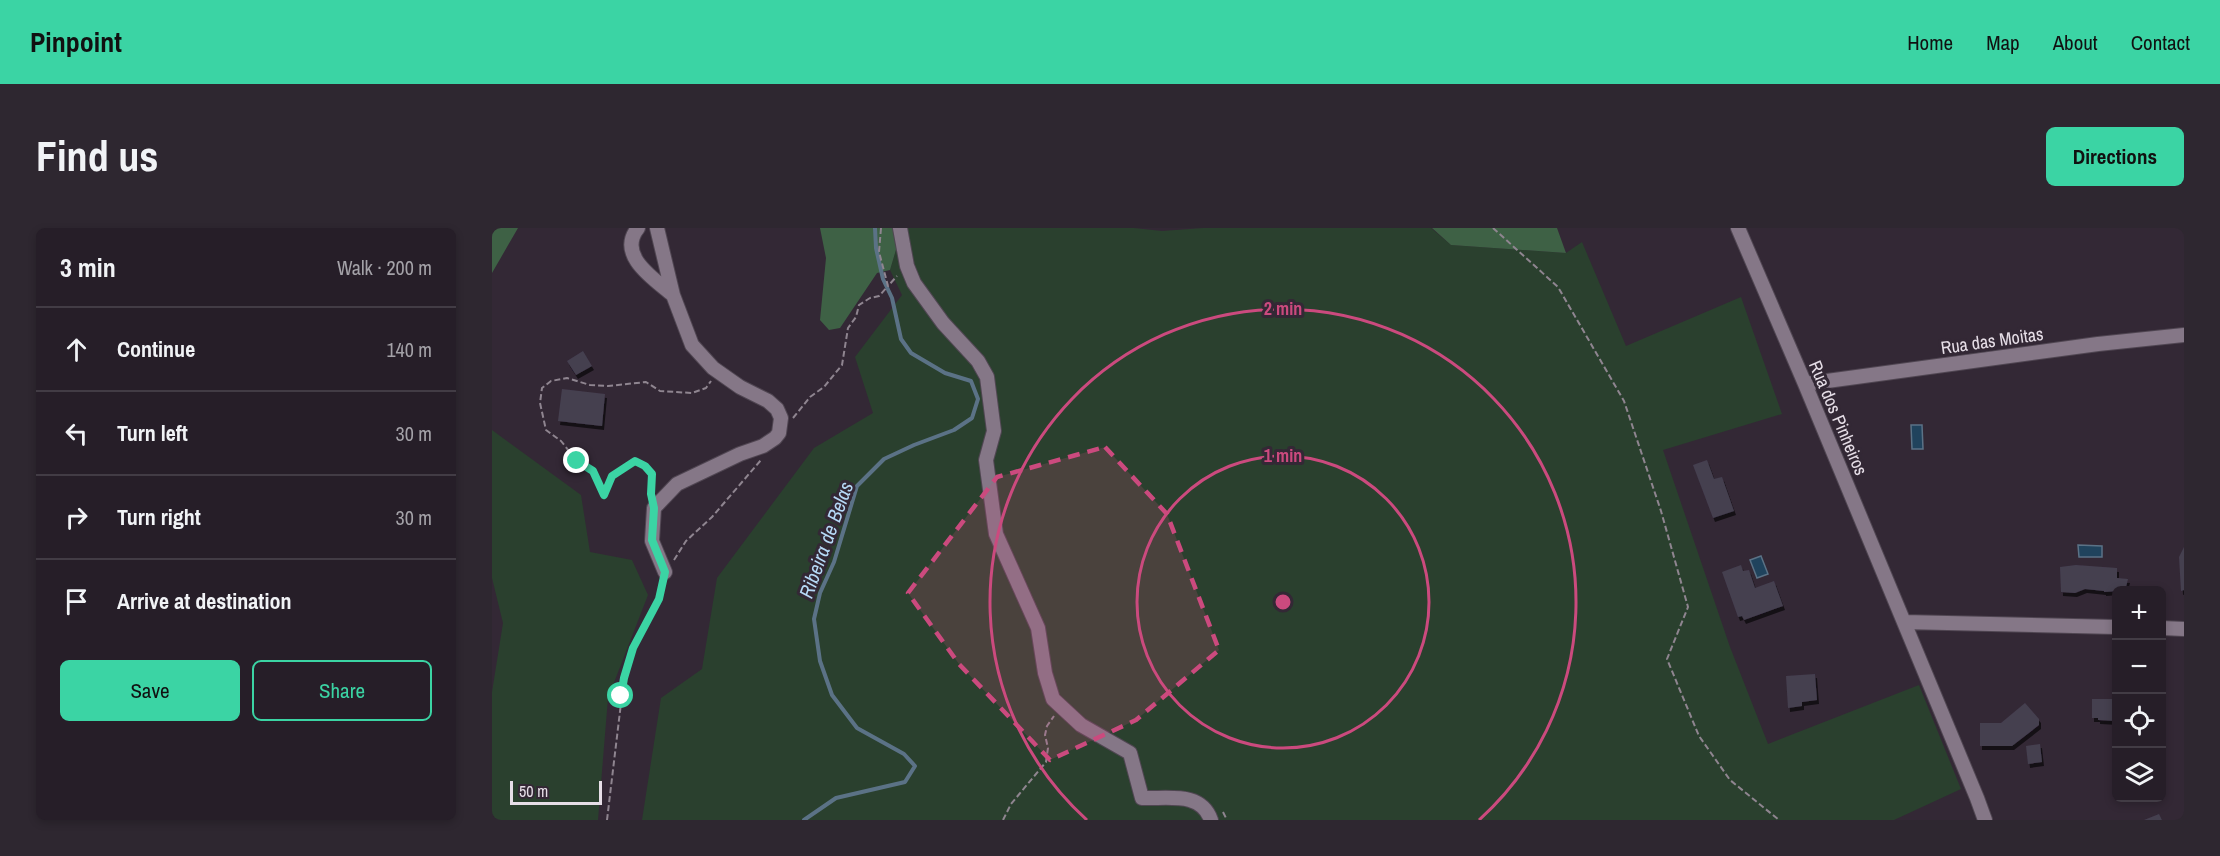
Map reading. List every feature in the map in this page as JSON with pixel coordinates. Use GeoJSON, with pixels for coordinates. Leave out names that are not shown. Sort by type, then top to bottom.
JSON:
{"type":"FeatureCollection","features":[{"type":"Feature","properties":{"kind":"street"},"geometry":{"type":"LineString","coordinates":[[638,228],[634,234],[631,249],[634,259],[673,296]]}},
{"type":"Feature","properties":{"kind":"street"},"geometry":{"type":"LineString","coordinates":[[657,228],[673,296],[692,345],[701,357],[717,371],[768,401],[777,409],[781,418],[779,433],[763,446],[740,454],[677,484],[654,508],[652,540],[665,572]]}},
{"type":"Feature","properties":{"kind":"street"},"geometry":{"type":"LineString","coordinates":[[900,228],[907,266],[914,284],[978,361],[987,377],[994,431],[986,460],[996,534],[1038,628],[1053,699],[1081,724],[1130,753],[1142,798],[1195,800],[1207,810],[1211,820]]}},
{"type":"Feature","properties":{"kind":"street","name":"Rua dos Pinheiros"},"geometry":{"type":"LineString","coordinates":[[1738,228],[1904,622],[1984,820]]}},
{"type":"Feature","properties":{"kind":"street","name":"Rua das Moitas"},"geometry":{"type":"LineString","coordinates":[[1805,384],[2184,335]]}},
{"type":"Feature","properties":{"kind":"street"},"geometry":{"type":"LineString","coordinates":[[1904,622],[2112,627]]}},
{"type":"Feature","properties":{"kind":"street"},"geometry":{"type":"LineString","coordinates":[[2166,628],[2184,629]]}},
{"type":"Feature","properties":{"kind":"path"},"geometry":{"type":"LineString","coordinates":[[881,228],[879,252],[888,286]]}},
{"type":"Feature","properties":{"kind":"path"},"geometry":{"type":"LineString","coordinates":[[1493,228],[1558,287],[1624,401],[1661,511],[1688,607],[1667,659],[1699,736],[1730,780],[1779,820]]}},
{"type":"Feature","properties":{"kind":"path"},"geometry":{"type":"LineString","coordinates":[[848,328],[856,317],[860,305],[870,298],[879,296],[907,266]]}},
{"type":"Feature","properties":{"kind":"path"},"geometry":{"type":"LineString","coordinates":[[654,508],[651,494],[652,474],[645,466],[635,461],[612,476],[604,495],[593,471],[577,461],[561,441],[546,430],[540,403],[542,388],[551,381],[567,378],[590,385],[608,386],[646,382],[660,391],[692,393],[706,388],[717,371]]}},
{"type":"Feature","properties":{"kind":"path"},"geometry":{"type":"LineString","coordinates":[[607,820],[624,678],[636,641],[659,599],[665,572]]}},
{"type":"Feature","properties":{"kind":"path"},"geometry":{"type":"LineString","coordinates":[[1003,820],[1011,804],[1046,762],[1047,726],[1060,706]]}},
{"type":"Feature","properties":{"kind":"highlighted area"},"geometry":{"type":"Polygon","coordinates":[[[1105,447],[1167,514],[1219,650],[1136,720],[1050,760],[959,664],[908,593],[997,477],[1105,447]]]}},
{"type":"Feature","properties":{"kind":"green space"},"geometry":{"type":"Polygon","coordinates":[[[492,228],[518,228],[492,273],[492,228]]]}},
{"type":"Feature","properties":{"kind":"green space"},"geometry":{"type":"Polygon","coordinates":[[[820,228],[905,228],[890,270],[877,273],[840,328],[829,330],[820,320],[826,258],[820,228]]]}},
{"type":"Feature","properties":{"kind":"green space"},"geometry":{"type":"Polygon","coordinates":[[[905,228],[1134,228],[1162,231],[1203,228],[1431,228],[1451,245],[1566,253],[1582,242],[1626,346],[1741,297],[1782,414],[1663,450],[1730,647],[1768,744],[1919,685],[1961,789],[1894,820],[642,820],[661,698],[702,669],[717,578],[814,448],[873,413],[855,357],[902,295],[890,270],[905,228]]]}},
{"type":"Feature","properties":{"kind":"green space"},"geometry":{"type":"Polygon","coordinates":[[[1432,228],[1557,228],[1566,253],[1451,245],[1432,228]]]}},
{"type":"Feature","properties":{"kind":"green space"},"geometry":{"type":"Polygon","coordinates":[[[492,430],[581,495],[590,552],[632,560],[648,595],[608,698],[598,820],[492,820],[492,692],[503,623],[492,578],[492,430]]]}},
{"type":"Feature","properties":{"kind":"water"},"geometry":{"type":"Polygon","coordinates":[[[1911,425],[1922,425],[1923,449],[1912,449],[1911,425]]]}},
{"type":"Feature","properties":{"kind":"water"},"geometry":{"type":"Polygon","coordinates":[[[2078,545],[2102,546],[2102,557],[2079,557],[2078,545]]]}},
{"type":"Feature","properties":{"kind":"water"},"geometry":{"type":"Polygon","coordinates":[[[1761,556],[1768,574],[1757,578],[1750,560],[1761,556]]]}},
{"type":"Feature","properties":{"kind":"building"},"geometry":{"type":"Polygon","coordinates":[[[583,351],[592,366],[576,375],[567,361],[583,351]]]}},
{"type":"Feature","properties":{"kind":"building"},"geometry":{"type":"Polygon","coordinates":[[[562,389],[605,394],[602,426],[558,421],[562,389]]]}},
{"type":"Feature","properties":{"kind":"building"},"geometry":{"type":"Polygon","coordinates":[[[1707,460],[1714,479],[1722,477],[1734,511],[1713,518],[1693,465],[1707,460]]]}},
{"type":"Feature","properties":{"kind":"building"},"geometry":{"type":"Polygon","coordinates":[[[2184,547],[2184,590],[2181,591],[2179,557],[2184,547]]]}},
{"type":"Feature","properties":{"kind":"building"},"geometry":{"type":"Polygon","coordinates":[[[1741,565],[1743,571],[1749,570],[1755,588],[1774,581],[1783,606],[1744,620],[1742,616],[1738,617],[1722,572],[1741,565]]]}},
{"type":"Feature","properties":{"kind":"building"},"geometry":{"type":"Polygon","coordinates":[[[2076,565],[2117,568],[2117,578],[2128,579],[2126,586],[2112,586],[2112,591],[2085,589],[2075,593],[2061,592],[2060,567],[2076,565]]]}},
{"type":"Feature","properties":{"kind":"building"},"geometry":{"type":"Polygon","coordinates":[[[1815,674],[1817,700],[1802,702],[1802,706],[1788,708],[1786,676],[1815,674]]]}},
{"type":"Feature","properties":{"kind":"building"},"geometry":{"type":"Polygon","coordinates":[[[2092,699],[2112,699],[2112,721],[2092,718],[2092,699]]]}},
{"type":"Feature","properties":{"kind":"building"},"geometry":{"type":"Polygon","coordinates":[[[2025,703],[2039,719],[2039,725],[2012,746],[1980,746],[1980,723],[2001,723],[2025,703]]]}},
{"type":"Feature","properties":{"kind":"building"},"geometry":{"type":"Polygon","coordinates":[[[2040,744],[2042,762],[2028,764],[2026,746],[2040,744]]]}},
{"type":"Feature","properties":{"kind":"building"},"geometry":{"type":"Polygon","coordinates":[[[2159,814],[2162,820],[2144,820],[2159,814]]]}},
{"type":"Feature","properties":{"kind":"waterway","name":"Ribeira de Belas"},"geometry":{"type":"LineString","coordinates":[[804,820],[836,798],[905,782],[915,766],[904,754],[857,728],[832,695],[820,661],[814,619],[820,593],[834,562],[857,486],[884,459],[954,430],[972,418],[978,399],[971,381],[945,373],[911,353],[901,339],[892,298],[883,279],[876,248],[875,228]]}},
{"type":"Feature","properties":{"kind":"route"},"geometry":{"type":"LineString","coordinates":[[577,461],[593,471],[604,495],[612,476],[635,461],[645,466],[652,474],[651,494],[654,508],[652,540],[665,572],[659,599],[633,648],[621,696]]}}]}
